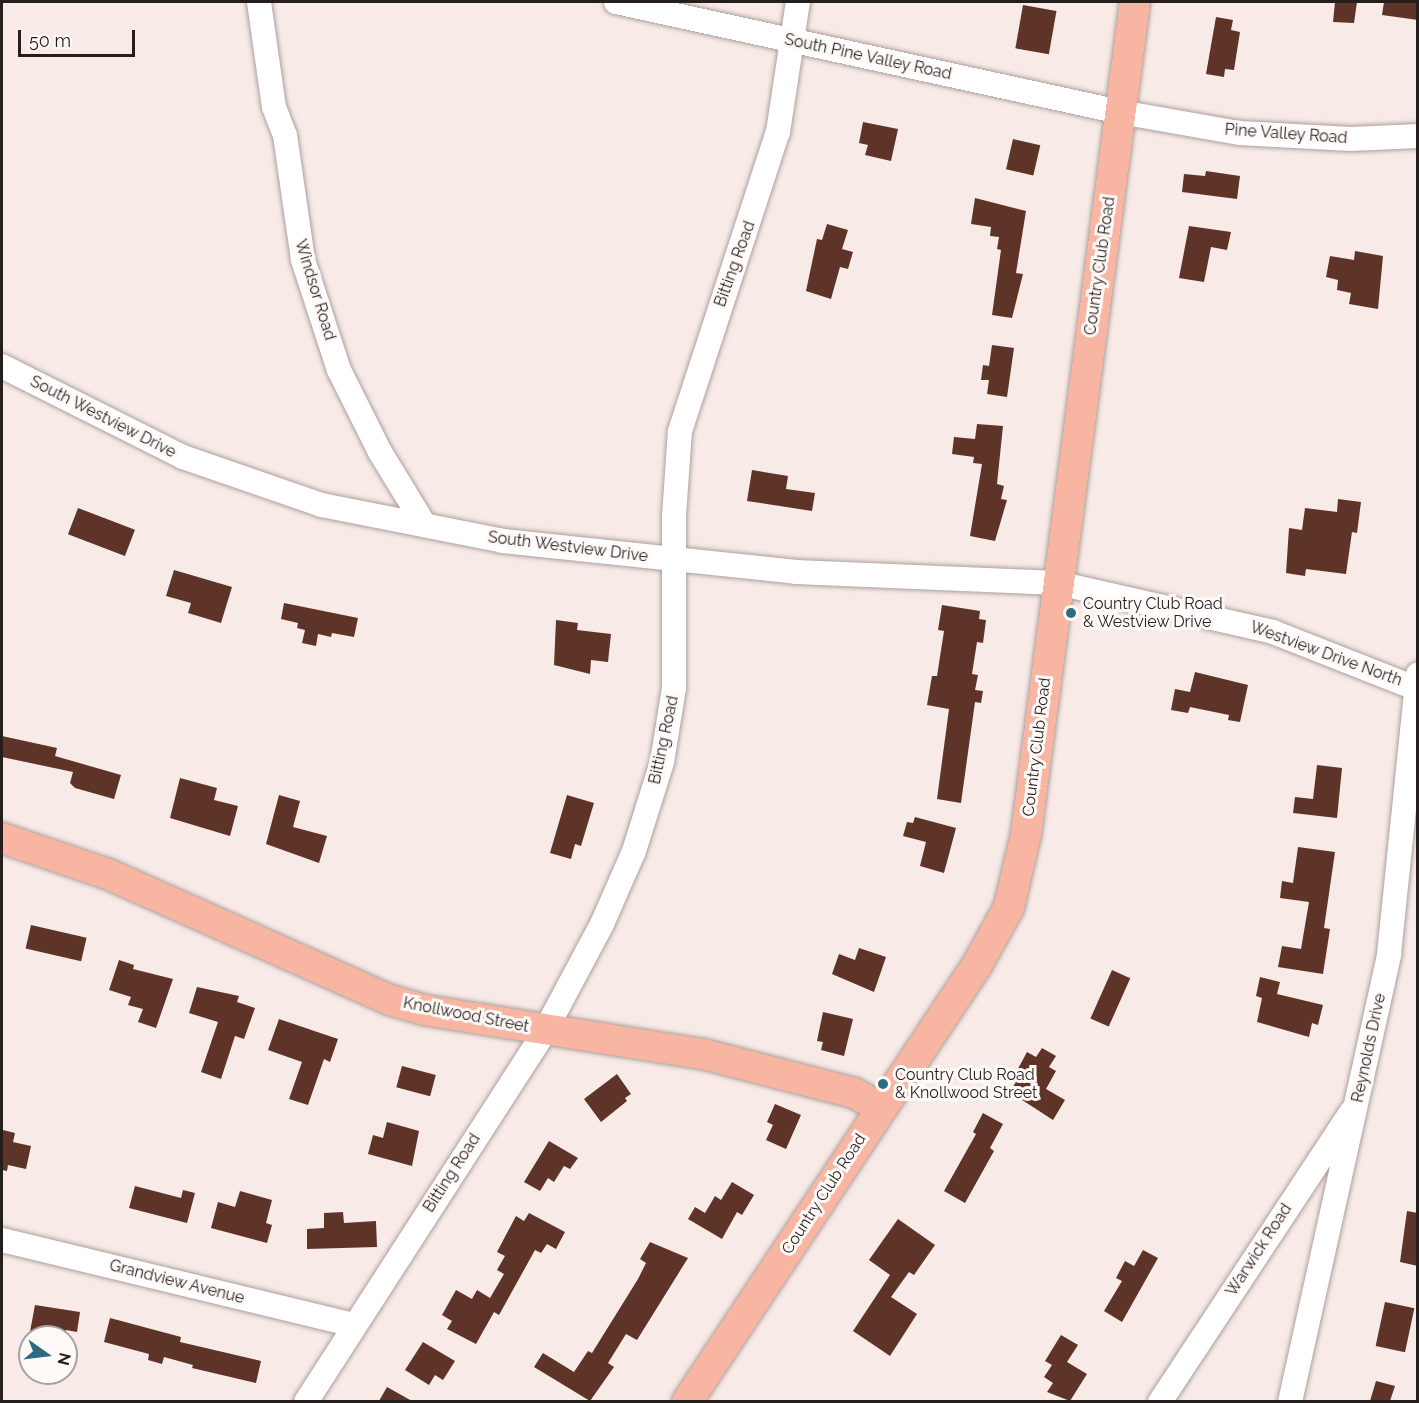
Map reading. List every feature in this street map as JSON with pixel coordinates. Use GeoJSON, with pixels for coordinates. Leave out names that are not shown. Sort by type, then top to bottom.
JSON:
{"type":"FeatureCollection","features":[{"type":"Feature","properties":{"kind":"main road","name":"Country Club Road"},"geometry":{"type":"LineString","coordinates":[[687,1401],[977,965],[1009,907],[1026,834],[1136,2]]}},
{"type":"Feature","properties":{"kind":"main road","name":"Knollwood Street"},"geometry":{"type":"LineString","coordinates":[[2,838],[108,874],[390,1000],[424,1010],[703,1054],[854,1093],[881,1108]]}},
{"type":"Feature","properties":{"kind":"street","name":"Windsor Road"},"geometry":{"type":"LineString","coordinates":[[259,2],[274,107],[285,135],[303,260],[339,370],[380,452],[424,524]]}},
{"type":"Feature","properties":{"kind":"street","name":"South Pine Valley Road"},"geometry":{"type":"LineString","coordinates":[[616,2],[1120,112]]}},
{"type":"Feature","properties":{"kind":"street","name":"Bitting Road"},"geometry":{"type":"LineString","coordinates":[[306,1401],[546,1029],[614,898],[634,852],[662,762],[674,688],[677,559],[674,516],[680,431],[778,132],[798,2]]}},
{"type":"Feature","properties":{"kind":"street","name":"Pine Valley Road"},"geometry":{"type":"LineString","coordinates":[[1120,112],[1239,133],[1293,138],[1418,136]]}},
{"type":"Feature","properties":{"kind":"street","name":"South Westview Drive"},"geometry":{"type":"LineString","coordinates":[[2,366],[183,457],[322,505],[424,524],[503,542],[796,572],[1058,583]]}},
{"type":"Feature","properties":{"kind":"street","name":"Westview Drive North"},"geometry":{"type":"LineString","coordinates":[[1058,583],[1273,632],[1417,684]]}},
{"type":"Feature","properties":{"kind":"street","name":"Reynolds Drive"},"geometry":{"type":"LineString","coordinates":[[1290,1401],[1389,954],[1417,684]]}},
{"type":"Feature","properties":{"kind":"street","name":"Warwick Road"},"geometry":{"type":"LineString","coordinates":[[1160,1401],[1358,1100]]}},
{"type":"Feature","properties":{"kind":"street","name":"Grandview Avenue"},"geometry":{"type":"LineString","coordinates":[[2,1240],[353,1325]]}},
{"type":"Feature","properties":{"kind":"building"},"geometry":{"type":"Polygon","coordinates":[[[1335,2],[1357,2],[1354,23],[1333,22],[1335,2]]]}},
{"type":"Feature","properties":{"kind":"building"},"geometry":{"type":"Polygon","coordinates":[[[1384,2],[1418,2],[1418,20],[1382,15],[1384,2]]]}},
{"type":"Feature","properties":{"kind":"building"},"geometry":{"type":"Polygon","coordinates":[[[1023,5],[1056,11],[1049,54],[1015,48],[1023,5]]]}},
{"type":"Feature","properties":{"kind":"building"},"geometry":{"type":"Polygon","coordinates":[[[1216,17],[1233,20],[1231,30],[1240,32],[1234,70],[1225,69],[1224,77],[1206,74],[1216,17]]]}},
{"type":"Feature","properties":{"kind":"building"},"geometry":{"type":"Polygon","coordinates":[[[863,122],[898,129],[891,161],[865,155],[868,145],[859,143],[863,122]]]}},
{"type":"Feature","properties":{"kind":"building"},"geometry":{"type":"Polygon","coordinates":[[[1013,139],[1040,145],[1033,176],[1006,169],[1013,139]]]}},
{"type":"Feature","properties":{"kind":"building"},"geometry":{"type":"Polygon","coordinates":[[[1206,171],[1240,176],[1237,199],[1182,192],[1184,174],[1205,176],[1206,171]]]}},
{"type":"Feature","properties":{"kind":"building"},"geometry":{"type":"Polygon","coordinates":[[[975,198],[1026,211],[1016,273],[1023,274],[1012,318],[992,315],[1001,250],[997,249],[999,237],[990,236],[991,227],[971,224],[975,198]]]}},
{"type":"Feature","properties":{"kind":"building"},"geometry":{"type":"Polygon","coordinates":[[[827,224],[848,230],[842,249],[853,252],[848,269],[840,267],[831,299],[806,291],[817,239],[822,240],[827,224]]]}},
{"type":"Feature","properties":{"kind":"building"},"geometry":{"type":"Polygon","coordinates":[[[1189,226],[1231,232],[1227,250],[1211,247],[1204,282],[1179,278],[1189,226]]]}},
{"type":"Feature","properties":{"kind":"building"},"geometry":{"type":"Polygon","coordinates":[[[1355,251],[1383,256],[1378,309],[1349,304],[1351,293],[1337,290],[1338,280],[1326,277],[1330,256],[1354,260],[1355,251]]]}},
{"type":"Feature","properties":{"kind":"building"},"geometry":{"type":"Polygon","coordinates":[[[992,345],[1014,348],[1007,397],[987,394],[989,380],[981,380],[983,365],[989,366],[992,345]]]}},
{"type":"Feature","properties":{"kind":"building"},"geometry":{"type":"Polygon","coordinates":[[[977,424],[1003,426],[997,484],[1004,486],[1001,499],[1007,500],[995,541],[970,536],[982,464],[973,463],[974,457],[952,454],[954,437],[975,439],[977,424]]]}},
{"type":"Feature","properties":{"kind":"building"},"geometry":{"type":"Polygon","coordinates":[[[752,470],[788,476],[786,489],[815,493],[812,511],[747,501],[752,470]]]}},
{"type":"Feature","properties":{"kind":"building"},"geometry":{"type":"Polygon","coordinates":[[[1338,499],[1361,502],[1357,533],[1352,532],[1346,574],[1306,569],[1305,576],[1286,573],[1289,528],[1302,530],[1305,508],[1337,512],[1338,499]]]}},
{"type":"Feature","properties":{"kind":"building"},"geometry":{"type":"Polygon","coordinates":[[[78,508],[135,530],[125,556],[68,534],[78,508]]]}},
{"type":"Feature","properties":{"kind":"building"},"geometry":{"type":"Polygon","coordinates":[[[174,570],[232,587],[221,623],[188,613],[191,603],[166,596],[174,570]]]}},
{"type":"Feature","properties":{"kind":"building"},"geometry":{"type":"Polygon","coordinates":[[[284,603],[358,618],[354,637],[332,633],[331,637],[318,634],[316,646],[302,643],[305,630],[297,628],[298,623],[281,619],[284,603]]]}},
{"type":"Feature","properties":{"kind":"building"},"geometry":{"type":"Polygon","coordinates":[[[942,605],[980,611],[979,619],[986,620],[983,643],[977,642],[972,674],[978,675],[975,690],[983,691],[981,703],[975,702],[961,803],[937,799],[949,709],[927,705],[932,676],[937,676],[944,631],[938,630],[942,605]]]}},
{"type":"Feature","properties":{"kind":"building"},"geometry":{"type":"Polygon","coordinates":[[[556,620],[578,623],[577,630],[611,634],[608,662],[591,660],[590,674],[554,665],[556,620]]]}},
{"type":"Feature","properties":{"kind":"building"},"geometry":{"type":"Polygon","coordinates":[[[1195,672],[1248,685],[1240,722],[1228,720],[1229,715],[1190,707],[1188,713],[1171,710],[1175,689],[1190,692],[1195,672]]]}},
{"type":"Feature","properties":{"kind":"building"},"geometry":{"type":"Polygon","coordinates":[[[2,736],[57,748],[55,756],[121,775],[114,799],[75,788],[70,783],[73,772],[2,757],[2,736]]]}},
{"type":"Feature","properties":{"kind":"building"},"geometry":{"type":"Polygon","coordinates":[[[1317,765],[1342,768],[1337,818],[1293,813],[1295,797],[1313,799],[1317,765]]]}},
{"type":"Feature","properties":{"kind":"building"},"geometry":{"type":"Polygon","coordinates":[[[180,778],[217,788],[214,800],[238,806],[230,836],[170,818],[180,778]]]}},
{"type":"Feature","properties":{"kind":"building"},"geometry":{"type":"Polygon","coordinates":[[[279,795],[300,801],[293,827],[327,836],[319,863],[266,844],[279,795]]]}},
{"type":"Feature","properties":{"kind":"building"},"geometry":{"type":"Polygon","coordinates":[[[567,795],[594,803],[581,846],[575,844],[571,859],[550,853],[567,795]]]}},
{"type":"Feature","properties":{"kind":"building"},"geometry":{"type":"Polygon","coordinates":[[[915,817],[956,828],[944,873],[920,866],[926,842],[903,836],[907,822],[913,823],[915,817]]]}},
{"type":"Feature","properties":{"kind":"building"},"geometry":{"type":"Polygon","coordinates":[[[1298,847],[1335,852],[1324,928],[1330,929],[1323,974],[1278,967],[1282,946],[1301,949],[1309,902],[1280,898],[1282,881],[1293,883],[1298,847]]]}},
{"type":"Feature","properties":{"kind":"building"},"geometry":{"type":"Polygon","coordinates":[[[31,925],[87,938],[81,961],[26,948],[31,925]]]}},
{"type":"Feature","properties":{"kind":"building"},"geometry":{"type":"Polygon","coordinates":[[[859,948],[886,957],[874,992],[832,974],[839,954],[855,960],[859,948]]]}},
{"type":"Feature","properties":{"kind":"building"},"geometry":{"type":"Polygon","coordinates":[[[119,960],[134,965],[133,969],[173,979],[156,1028],[138,1022],[143,1009],[128,1005],[131,997],[109,990],[119,960]]]}},
{"type":"Feature","properties":{"kind":"building"},"geometry":{"type":"Polygon","coordinates":[[[1112,970],[1130,978],[1109,1027],[1090,1018],[1112,970]]]}},
{"type":"Feature","properties":{"kind":"building"},"geometry":{"type":"Polygon","coordinates":[[[1260,977],[1280,982],[1277,994],[1323,1005],[1318,1025],[1312,1023],[1309,1037],[1257,1022],[1262,998],[1256,996],[1260,977]]]}},
{"type":"Feature","properties":{"kind":"building"},"geometry":{"type":"Polygon","coordinates":[[[197,987],[239,996],[237,1002],[255,1008],[244,1039],[235,1036],[221,1079],[201,1072],[218,1022],[189,1013],[197,987]]]}},
{"type":"Feature","properties":{"kind":"building"},"geometry":{"type":"Polygon","coordinates":[[[823,1012],[853,1019],[844,1056],[821,1050],[823,1042],[817,1041],[823,1012]]]}},
{"type":"Feature","properties":{"kind":"building"},"geometry":{"type":"Polygon","coordinates":[[[279,1019],[338,1039],[330,1062],[324,1059],[308,1105],[289,1099],[302,1062],[268,1050],[279,1019]]]}},
{"type":"Feature","properties":{"kind":"building"},"geometry":{"type":"Polygon","coordinates":[[[1042,1048],[1056,1056],[1049,1067],[1056,1071],[1046,1089],[1065,1100],[1053,1120],[1010,1092],[1017,1080],[1013,1078],[1027,1052],[1036,1057],[1042,1048]]]}},
{"type":"Feature","properties":{"kind":"building"},"geometry":{"type":"Polygon","coordinates":[[[402,1066],[436,1075],[430,1096],[396,1087],[402,1066]]]}},
{"type":"Feature","properties":{"kind":"building"},"geometry":{"type":"Polygon","coordinates":[[[617,1074],[631,1094],[625,1098],[627,1101],[601,1122],[584,1099],[617,1074]]]}},
{"type":"Feature","properties":{"kind":"building"},"geometry":{"type":"Polygon","coordinates":[[[775,1104],[801,1115],[786,1149],[766,1140],[773,1125],[767,1122],[775,1104]]]}},
{"type":"Feature","properties":{"kind":"building"},"geometry":{"type":"Polygon","coordinates":[[[983,1113],[1003,1124],[990,1148],[994,1151],[965,1203],[944,1191],[976,1134],[973,1132],[983,1113]]]}},
{"type":"Feature","properties":{"kind":"building"},"geometry":{"type":"Polygon","coordinates":[[[387,1122],[419,1131],[412,1166],[368,1154],[373,1135],[383,1138],[387,1122]]]}},
{"type":"Feature","properties":{"kind":"building"},"geometry":{"type":"Polygon","coordinates":[[[3,1130],[15,1133],[13,1142],[31,1146],[26,1169],[8,1165],[7,1171],[2,1170],[3,1130]]]}},
{"type":"Feature","properties":{"kind":"building"},"geometry":{"type":"Polygon","coordinates":[[[549,1141],[578,1158],[570,1169],[564,1166],[554,1182],[548,1178],[540,1191],[524,1182],[549,1141]]]}},
{"type":"Feature","properties":{"kind":"building"},"geometry":{"type":"Polygon","coordinates":[[[732,1182],[754,1195],[742,1215],[737,1212],[722,1239],[688,1219],[695,1207],[705,1213],[715,1196],[721,1200],[732,1182]]]}},
{"type":"Feature","properties":{"kind":"building"},"geometry":{"type":"Polygon","coordinates":[[[135,1186],[181,1198],[183,1190],[195,1193],[187,1223],[129,1208],[135,1186]]]}},
{"type":"Feature","properties":{"kind":"building"},"geometry":{"type":"Polygon","coordinates":[[[240,1191],[272,1200],[266,1223],[272,1225],[267,1243],[211,1228],[218,1202],[235,1207],[240,1191]]]}},
{"type":"Feature","properties":{"kind":"building"},"geometry":{"type":"Polygon","coordinates":[[[1407,1211],[1418,1213],[1418,1266],[1400,1262],[1407,1211]]]}},
{"type":"Feature","properties":{"kind":"building"},"geometry":{"type":"Polygon","coordinates":[[[343,1212],[344,1223],[376,1221],[377,1247],[307,1249],[307,1229],[324,1228],[324,1213],[343,1212]]]}},
{"type":"Feature","properties":{"kind":"building"},"geometry":{"type":"Polygon","coordinates":[[[529,1213],[565,1232],[556,1249],[547,1244],[541,1253],[535,1250],[499,1315],[494,1312],[476,1344],[447,1329],[452,1321],[442,1315],[456,1290],[472,1299],[477,1290],[490,1298],[504,1274],[497,1270],[505,1256],[497,1252],[516,1216],[524,1221],[529,1213]]]}},
{"type":"Feature","properties":{"kind":"building"},"geometry":{"type":"Polygon","coordinates":[[[898,1219],[935,1245],[914,1275],[909,1272],[891,1297],[917,1314],[890,1356],[853,1331],[890,1275],[869,1260],[898,1219]]]}},
{"type":"Feature","properties":{"kind":"building"},"geometry":{"type":"Polygon","coordinates":[[[650,1242],[688,1258],[637,1340],[626,1334],[608,1363],[614,1367],[590,1401],[534,1367],[543,1353],[574,1372],[588,1351],[592,1353],[638,1279],[646,1263],[640,1259],[650,1242]]]}},
{"type":"Feature","properties":{"kind":"building"},"geometry":{"type":"Polygon","coordinates":[[[1143,1250],[1158,1258],[1122,1322],[1104,1311],[1122,1281],[1116,1278],[1125,1261],[1134,1266],[1143,1250]]]}},
{"type":"Feature","properties":{"kind":"building"},"geometry":{"type":"Polygon","coordinates":[[[1385,1302],[1414,1308],[1405,1352],[1376,1346],[1385,1302]]]}},
{"type":"Feature","properties":{"kind":"building"},"geometry":{"type":"Polygon","coordinates":[[[35,1305],[80,1312],[78,1325],[31,1325],[35,1305]]]}},
{"type":"Feature","properties":{"kind":"building"},"geometry":{"type":"Polygon","coordinates":[[[110,1318],[181,1337],[180,1342],[261,1361],[256,1383],[192,1368],[193,1365],[164,1357],[162,1364],[148,1360],[149,1354],[104,1342],[110,1318]]]}},
{"type":"Feature","properties":{"kind":"building"},"geometry":{"type":"Polygon","coordinates":[[[1061,1335],[1078,1345],[1067,1362],[1087,1374],[1070,1401],[1047,1392],[1053,1383],[1044,1377],[1052,1365],[1045,1361],[1061,1335]]]}},
{"type":"Feature","properties":{"kind":"building"},"geometry":{"type":"Polygon","coordinates":[[[423,1342],[455,1361],[443,1380],[435,1375],[429,1385],[405,1370],[423,1342]]]}},
{"type":"Feature","properties":{"kind":"building"},"geometry":{"type":"Polygon","coordinates":[[[1376,1381],[1395,1386],[1390,1401],[1370,1401],[1376,1381]]]}},
{"type":"Feature","properties":{"kind":"building"},"geometry":{"type":"Polygon","coordinates":[[[387,1387],[412,1401],[379,1401],[387,1387]]]}},
{"type":"Feature","properties":{"kind":"place","name":"Country Club Road & Westview Drive"},"geometry":{"type":"Point","coordinates":[1071,613]}},
{"type":"Feature","properties":{"kind":"place","name":"Country Club Road & Knollwood Street"},"geometry":{"type":"Point","coordinates":[883,1084]}}]}
